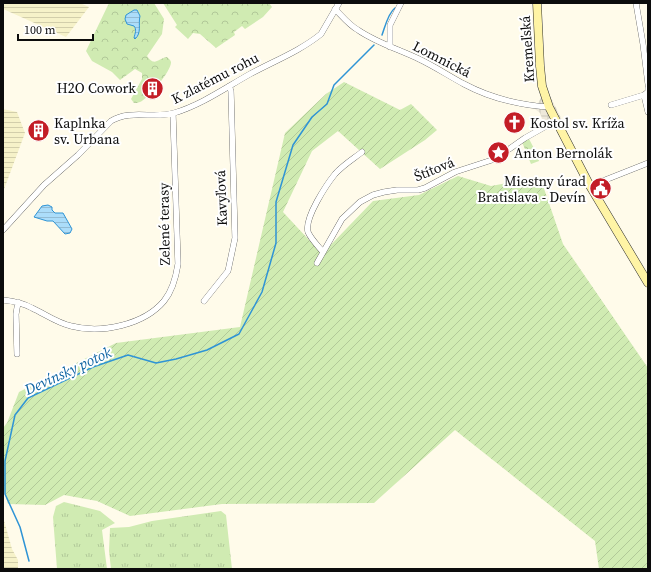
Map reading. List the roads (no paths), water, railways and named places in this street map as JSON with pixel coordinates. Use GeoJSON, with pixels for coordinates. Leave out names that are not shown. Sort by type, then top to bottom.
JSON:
{"type":"FeatureCollection","features":[{"type":"Feature","properties":{"kind":"street","name":"K zlatému rohu"},"geometry":{"type":"LineString","coordinates":[[3,230],[44,185],[78,155],[111,121],[130,115],[173,114],[187,109],[301,48],[317,37],[321,34],[339,3]]}},
{"type":"Feature","properties":{"kind":"street"},"geometry":{"type":"LineString","coordinates":[[390,48],[390,25],[401,3]]}},
{"type":"Feature","properties":{"kind":"street","name":"Kremeľská"},"geometry":{"type":"LineString","coordinates":[[537,3],[542,86],[549,107],[590,186],[648,283]]}},
{"type":"Feature","properties":{"kind":"street"},"geometry":{"type":"LineString","coordinates":[[636,3],[644,44],[648,84]]}},
{"type":"Feature","properties":{"kind":"street","name":"Lomnická"},"geometry":{"type":"LineString","coordinates":[[335,9],[356,30],[390,48],[418,58],[465,85],[504,100],[549,107]]}},
{"type":"Feature","properties":{"kind":"street","name":"Kavyľová"},"geometry":{"type":"LineString","coordinates":[[204,301],[228,271],[235,238],[231,96],[229,86]]}},
{"type":"Feature","properties":{"kind":"street"},"geometry":{"type":"LineString","coordinates":[[611,105],[644,95],[648,92],[648,88]]}},
{"type":"Feature","properties":{"kind":"street"},"geometry":{"type":"LineString","coordinates":[[644,95],[648,112]]}},
{"type":"Feature","properties":{"kind":"street","name":"Zelené terasy"},"geometry":{"type":"LineString","coordinates":[[3,300],[18,302],[56,321],[70,326],[84,329],[101,329],[120,326],[145,316],[165,300],[172,289],[178,264],[173,114]]}},
{"type":"Feature","properties":{"kind":"street","name":"Štítová"},"geometry":{"type":"LineString","coordinates":[[317,263],[342,219],[360,202],[373,195],[384,192],[397,190],[418,190],[425,188],[455,172],[495,159],[525,138],[557,120]]}},
{"type":"Feature","properties":{"kind":"street"},"geometry":{"type":"LineString","coordinates":[[323,252],[308,232],[312,209],[336,173],[362,152]]}},
{"type":"Feature","properties":{"kind":"street"},"geometry":{"type":"LineString","coordinates":[[590,186],[648,162]]}},
{"type":"Feature","properties":{"kind":"street"},"geometry":{"type":"LineString","coordinates":[[17,354],[16,314],[18,302]]}},
{"type":"Feature","properties":{"kind":"water"},"geometry":{"type":"Polygon","coordinates":[[[134,10],[137,10],[140,16],[139,31],[135,39],[135,27],[127,24],[125,19],[126,15],[134,10]]]}},
{"type":"Feature","properties":{"kind":"water"},"geometry":{"type":"Polygon","coordinates":[[[48,205],[52,207],[52,210],[55,213],[63,213],[72,229],[70,233],[65,234],[53,221],[47,221],[34,217],[42,206],[48,205]]]}},
{"type":"Feature","properties":{"kind":"waterway","name":"Devínsky potok"},"geometry":{"type":"LineString","coordinates":[[382,35],[389,17],[395,8]]}},
{"type":"Feature","properties":{"kind":"waterway","name":"Devínsky potok"},"geometry":{"type":"LineString","coordinates":[[29,561],[20,527],[5,494],[5,461],[15,415],[28,398],[93,367],[128,355],[156,363],[176,359],[207,350],[239,334],[262,292],[276,243],[276,202],[293,145],[312,117],[327,104],[334,85],[374,45]]}},
{"type":"Feature","properties":{"kind":"place","name":"H2O Cowork"},"geometry":{"type":"Point","coordinates":[152,88]}},
{"type":"Feature","properties":{"kind":"place","name":"Kostol sv. Kríža"},"geometry":{"type":"Point","coordinates":[514,123]}},
{"type":"Feature","properties":{"kind":"place","name":"Kaplnka sv. Urbana"},"geometry":{"type":"Point","coordinates":[38,131]}},
{"type":"Feature","properties":{"kind":"place","name":"Anton Bernolák"},"geometry":{"type":"Point","coordinates":[498,153]}},
{"type":"Feature","properties":{"kind":"place","name":"Miestny úrad Bratislava - Devín"},"geometry":{"type":"Point","coordinates":[601,189]}}]}
